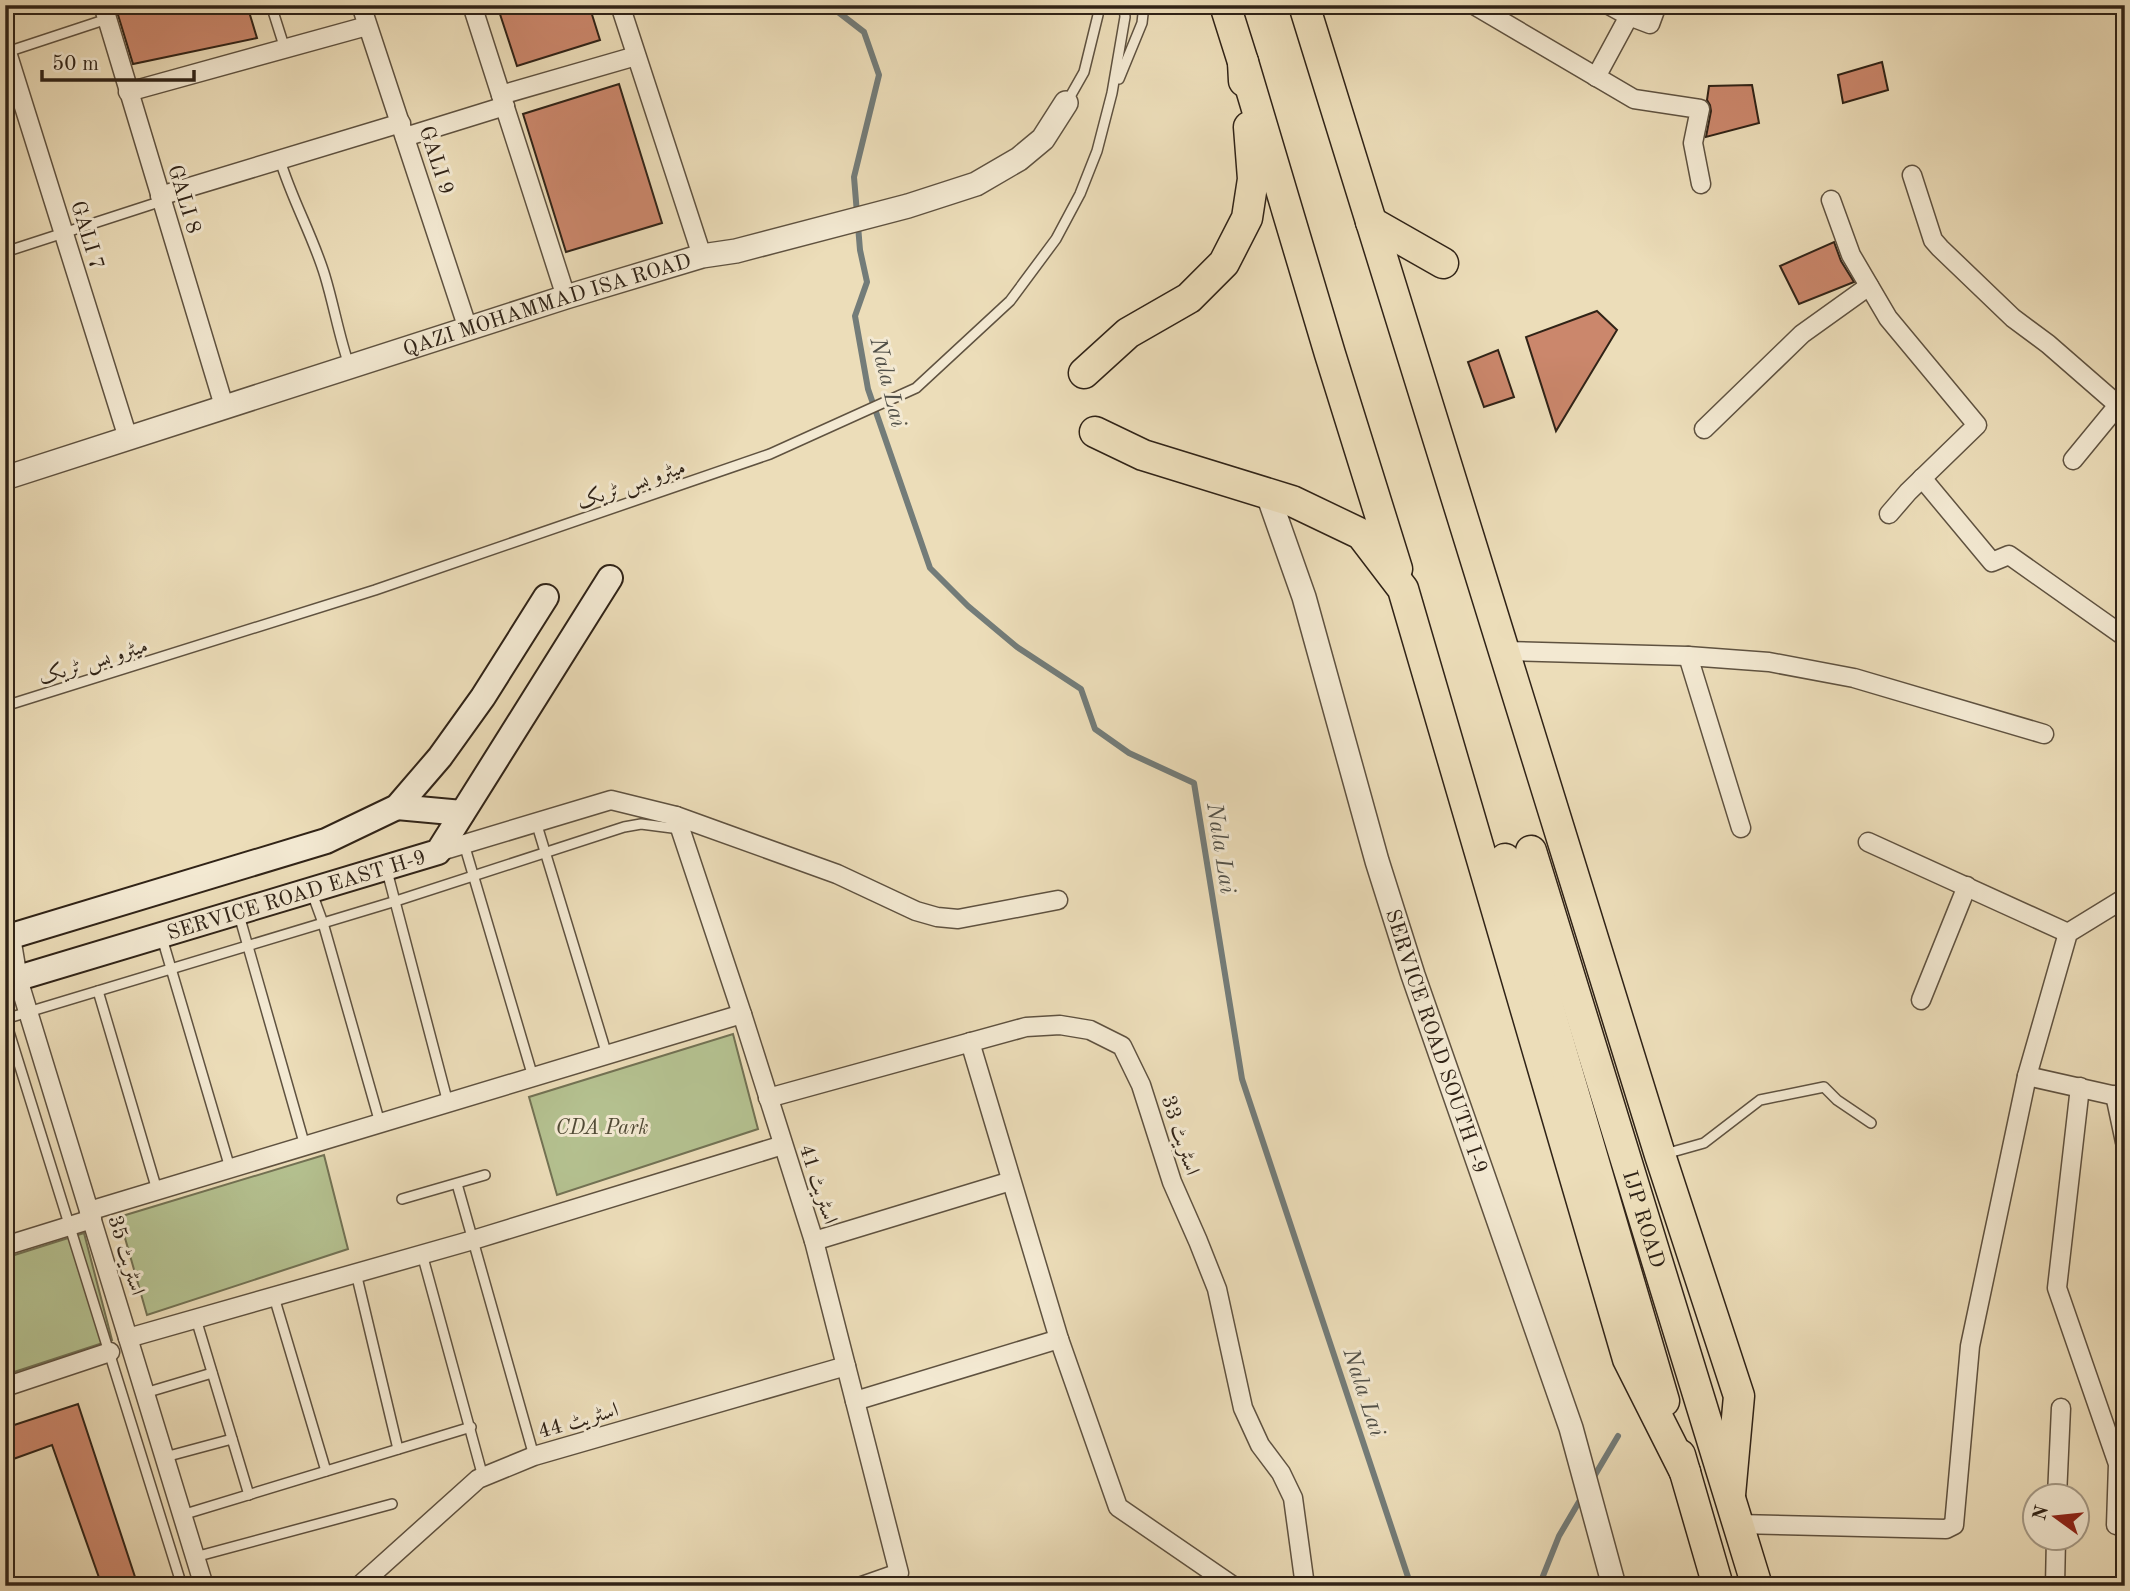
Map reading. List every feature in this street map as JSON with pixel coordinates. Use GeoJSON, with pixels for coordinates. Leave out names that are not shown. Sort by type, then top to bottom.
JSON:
{"type":"FeatureCollection","features":[{"type":"Feature","properties":{"kind":"highway"},"geometry":{"type":"LineString","coordinates":[[1225,5],[1329,354],[1403,589],[1628,1359],[1685,1472]]}},
{"type":"Feature","properties":{"kind":"highway"},"geometry":{"type":"LineString","coordinates":[[1304,5],[1660,1155],[1739,1396],[1730,1495]]}},
{"type":"Feature","properties":{"kind":"highway"},"geometry":{"type":"LineString","coordinates":[[1084,373],[1128,333],[1189,298],[1224,263],[1247,218],[1253,179],[1243,62]]}},
{"type":"Feature","properties":{"kind":"highway"},"geometry":{"type":"LineString","coordinates":[[1371,222],[1443,263]]}},
{"type":"Feature","properties":{"kind":"highway"},"geometry":{"type":"LineString","coordinates":[[1095,432],[1143,455],[1292,501],[1360,534],[1403,589]]}},
{"type":"Feature","properties":{"kind":"highway","name":"IJP ROAD"},"geometry":{"type":"LineString","coordinates":[[1718,1586],[1518,855],[1730,1495],[1757,1586]]}},
{"type":"Feature","properties":{"kind":"main road","name":"SERVICE ROAD EAST H-9"},"geometry":{"type":"LineString","coordinates":[[12,980],[438,852],[610,578]]}},
{"type":"Feature","properties":{"kind":"main road","name":"SERVICE ROAD EAST H-9"},"geometry":{"type":"LineString","coordinates":[[8,937],[326,841],[397,807],[440,757],[483,697],[546,597]]}},
{"type":"Feature","properties":{"kind":"main road"},"geometry":{"type":"LineString","coordinates":[[397,807],[462,813]]}},
{"type":"Feature","properties":{"kind":"street","name":"GALI 9"},"geometry":{"type":"LineString","coordinates":[[361,5],[468,329]]}},
{"type":"Feature","properties":{"kind":"street"},"geometry":{"type":"LineString","coordinates":[[472,5],[566,297]]}},
{"type":"Feature","properties":{"kind":"street"},"geometry":{"type":"LineString","coordinates":[[620,5],[702,256]]}},
{"type":"Feature","properties":{"kind":"street"},"geometry":{"type":"LineString","coordinates":[[1474,5],[1634,99],[1700,109],[1693,143],[1701,184]]}},
{"type":"Feature","properties":{"kind":"street"},"geometry":{"type":"LineString","coordinates":[[1609,5],[1650,24],[1657,5]]}},
{"type":"Feature","properties":{"kind":"street","name":"GALI 8"},"geometry":{"type":"LineString","coordinates":[[105,12],[224,406]]}},
{"type":"Feature","properties":{"kind":"street"},"geometry":{"type":"LineString","coordinates":[[1596,77],[1629,16]]}},
{"type":"Feature","properties":{"kind":"street"},"geometry":{"type":"LineString","coordinates":[[128,92],[367,26]]}},
{"type":"Feature","properties":{"kind":"street","name":"GALI 7"},"geometry":{"type":"LineString","coordinates":[[6,49],[10,76],[64,233],[128,438]]}},
{"type":"Feature","properties":{"kind":"street"},"geometry":{"type":"LineString","coordinates":[[161,198],[280,160],[403,130],[503,101],[636,56]]}},
{"type":"Feature","properties":{"kind":"street","name":"QAZI MOHAMMAD ISA ROAD"},"geometry":{"type":"LineString","coordinates":[[5,478],[566,297],[702,256],[736,251],[908,206],[976,184],[1019,159],[1043,139],[1066,103]]}},
{"type":"Feature","properties":{"kind":"street"},"geometry":{"type":"LineString","coordinates":[[1912,175],[1933,240],[1940,248],[2013,318],[2121,400],[2073,460]]}},
{"type":"Feature","properties":{"kind":"street"},"geometry":{"type":"LineString","coordinates":[[1831,200],[1851,255],[1888,318],[1977,425],[1889,514]]}},
{"type":"Feature","properties":{"kind":"street"},"geometry":{"type":"LineString","coordinates":[[1704,429],[1802,334],[1868,286]]}},
{"type":"Feature","properties":{"kind":"street"},"geometry":{"type":"LineString","coordinates":[[1922,478],[1992,562],[2009,555],[2125,637]]}},
{"type":"Feature","properties":{"kind":"street","name":"SERVICE ROAD SOUTH I-9"},"geometry":{"type":"LineString","coordinates":[[1268,495],[1304,597],[1377,861],[1413,975],[1571,1428],[1614,1586]]}},
{"type":"Feature","properties":{"kind":"street"},"geometry":{"type":"LineString","coordinates":[[1504,651],[1688,656],[1769,662],[1854,678],[2044,734]]}},
{"type":"Feature","properties":{"kind":"street"},"geometry":{"type":"LineString","coordinates":[[1688,656],[1741,828]]}},
{"type":"Feature","properties":{"kind":"street"},"geometry":{"type":"LineString","coordinates":[[438,852],[611,800],[837,874],[916,911],[937,917],[958,919],[1058,900]]}},
{"type":"Feature","properties":{"kind":"street","name":"اسٹریٹ 41"},"geometry":{"type":"LineString","coordinates":[[678,822],[814,1241],[899,1573],[862,1586]]}},
{"type":"Feature","properties":{"kind":"street"},"geometry":{"type":"LineString","coordinates":[[1868,842],[2068,933]]}},
{"type":"Feature","properties":{"kind":"street"},"geometry":{"type":"LineString","coordinates":[[1921,1000],[1967,886]]}},
{"type":"Feature","properties":{"kind":"street"},"geometry":{"type":"LineString","coordinates":[[1738,1524],[1946,1529],[1954,1525],[1970,1346],[2027,1076],[2068,933],[2125,898]]}},
{"type":"Feature","properties":{"kind":"street","name":"اسٹریٹ 35"},"geometry":{"type":"LineString","coordinates":[[8,937],[12,980],[29,1012],[204,1586]]}},
{"type":"Feature","properties":{"kind":"street"},"geometry":{"type":"LineString","coordinates":[[5,1246],[69,1225],[157,1190],[742,1014]]}},
{"type":"Feature","properties":{"kind":"street","name":"اسٹریٹ 33"},"geometry":{"type":"LineString","coordinates":[[768,1098],[1026,1027],[1060,1025],[1090,1030],[1122,1046],[1141,1085],[1172,1182],[1217,1289],[1243,1408],[1260,1445],[1281,1473],[1293,1498],[1306,1586]]}},
{"type":"Feature","properties":{"kind":"street"},"geometry":{"type":"LineString","coordinates":[[970,1042],[1059,1339],[1118,1507],[1233,1586]]}},
{"type":"Feature","properties":{"kind":"street"},"geometry":{"type":"LineString","coordinates":[[2027,1076],[2120,1096],[2125,1142]]}},
{"type":"Feature","properties":{"kind":"street"},"geometry":{"type":"LineString","coordinates":[[2080,1087],[2057,1288],[2118,1464],[2116,1525],[2125,1526]]}},
{"type":"Feature","properties":{"kind":"street"},"geometry":{"type":"LineString","coordinates":[[128,1338],[472,1240],[783,1145]]}},
{"type":"Feature","properties":{"kind":"street"},"geometry":{"type":"LineString","coordinates":[[814,1241],[1011,1181]]}},
{"type":"Feature","properties":{"kind":"street"},"geometry":{"type":"LineString","coordinates":[[855,1401],[1059,1339]]}},
{"type":"Feature","properties":{"kind":"street"},"geometry":{"type":"LineString","coordinates":[[5,1387],[110,1352]]}},
{"type":"Feature","properties":{"kind":"street","name":"اسٹریٹ 44"},"geometry":{"type":"LineString","coordinates":[[359,1586],[483,1477],[534,1456],[846,1366]]}},
{"type":"Feature","properties":{"kind":"street"},"geometry":{"type":"LineString","coordinates":[[2058,1482],[2061,1408]]}},
{"type":"Feature","properties":{"kind":"street"},"geometry":{"type":"LineString","coordinates":[[2055,1586],[2056,1552]]}},
{"type":"Feature","properties":{"kind":"lane"},"geometry":{"type":"LineString","coordinates":[[271,5],[285,49]]}},
{"type":"Feature","properties":{"kind":"lane"},"geometry":{"type":"LineString","coordinates":[[1066,103],[1084,72],[1098,15],[1097,5]]}},
{"type":"Feature","properties":{"kind":"lane","name":"میٹرو بس ٹریک"},"geometry":{"type":"LineString","coordinates":[[5,706],[375,590],[770,454],[916,388],[1010,301],[1056,239],[1080,194],[1097,151],[1112,93],[1125,17],[1124,5]]}},
{"type":"Feature","properties":{"kind":"lane","name":"میٹرو بس ٹریک"},"geometry":{"type":"LineString","coordinates":[[1112,93],[1142,23],[1144,5]]}},
{"type":"Feature","properties":{"kind":"lane"},"geometry":{"type":"LineString","coordinates":[[6,49],[105,12]]}},
{"type":"Feature","properties":{"kind":"lane"},"geometry":{"type":"LineString","coordinates":[[280,160],[290,192],[309,229],[326,277],[350,367]]}},
{"type":"Feature","properties":{"kind":"lane"},"geometry":{"type":"LineString","coordinates":[[5,251],[161,198]]}},
{"type":"Feature","properties":{"kind":"lane"},"geometry":{"type":"LineString","coordinates":[[536,821],[607,1055]]}},
{"type":"Feature","properties":{"kind":"lane"},"geometry":{"type":"LineString","coordinates":[[182,1586],[5,1019],[396,901],[624,827],[678,822]]}},
{"type":"Feature","properties":{"kind":"lane"},"geometry":{"type":"LineString","coordinates":[[464,844],[533,1077]]}},
{"type":"Feature","properties":{"kind":"lane"},"geometry":{"type":"LineString","coordinates":[[386,868],[448,1103]]}},
{"type":"Feature","properties":{"kind":"lane"},"geometry":{"type":"LineString","coordinates":[[311,891],[323,923],[380,1123]]}},
{"type":"Feature","properties":{"kind":"lane"},"geometry":{"type":"LineString","coordinates":[[238,912],[305,1146]]}},
{"type":"Feature","properties":{"kind":"lane"},"geometry":{"type":"LineString","coordinates":[[161,936],[230,1168]]}},
{"type":"Feature","properties":{"kind":"lane"},"geometry":{"type":"LineString","coordinates":[[98,991],[157,1190]]}},
{"type":"Feature","properties":{"kind":"lane"},"geometry":{"type":"LineString","coordinates":[[1660,1155],[1704,1143],[1760,1100],[1824,1087],[1837,1100],[1871,1123]]}},
{"type":"Feature","properties":{"kind":"lane"},"geometry":{"type":"LineString","coordinates":[[402,1199],[485,1175]]}},
{"type":"Feature","properties":{"kind":"lane"},"geometry":{"type":"LineString","coordinates":[[457,1184],[534,1456]]}},
{"type":"Feature","properties":{"kind":"lane"},"geometry":{"type":"LineString","coordinates":[[422,1254],[483,1477]]}},
{"type":"Feature","properties":{"kind":"lane"},"geometry":{"type":"LineString","coordinates":[[356,1273],[398,1449]]}},
{"type":"Feature","properties":{"kind":"lane"},"geometry":{"type":"LineString","coordinates":[[274,1297],[326,1471]]}},
{"type":"Feature","properties":{"kind":"lane"},"geometry":{"type":"LineString","coordinates":[[196,1319],[249,1495]]}},
{"type":"Feature","properties":{"kind":"lane"},"geometry":{"type":"LineString","coordinates":[[145,1393],[212,1373]]}},
{"type":"Feature","properties":{"kind":"lane"},"geometry":{"type":"LineString","coordinates":[[183,1515],[471,1427]]}},
{"type":"Feature","properties":{"kind":"lane"},"geometry":{"type":"LineString","coordinates":[[165,1458],[232,1438]]}},
{"type":"Feature","properties":{"kind":"lane"},"geometry":{"type":"LineString","coordinates":[[195,1557],[392,1504]]}},
{"type":"Feature","properties":{"kind":"green space","name":"CDA Park"},"geometry":{"type":"Polygon","coordinates":[[[733,1034],[758,1129],[557,1195],[529,1097],[733,1034]]]}},
{"type":"Feature","properties":{"kind":"green space"},"geometry":{"type":"Polygon","coordinates":[[[324,1155],[348,1249],[147,1315],[119,1217],[324,1155]]]}},
{"type":"Feature","properties":{"kind":"green space"},"geometry":{"type":"Polygon","coordinates":[[[84,1233],[112,1340],[5,1375],[5,1258],[84,1233]]]}},
{"type":"Feature","properties":{"kind":"building"},"geometry":{"type":"Polygon","coordinates":[[[115,5],[247,5],[257,38],[133,64],[115,5]]]}},
{"type":"Feature","properties":{"kind":"building"},"geometry":{"type":"Polygon","coordinates":[[[497,5],[589,5],[600,40],[517,66],[497,5]]]}},
{"type":"Feature","properties":{"kind":"building"},"geometry":{"type":"Polygon","coordinates":[[[1882,62],[1888,90],[1843,103],[1838,75],[1882,62]]]}},
{"type":"Feature","properties":{"kind":"building"},"geometry":{"type":"Polygon","coordinates":[[[619,84],[662,223],[566,252],[523,114],[619,84]]]}},
{"type":"Feature","properties":{"kind":"building"},"geometry":{"type":"Polygon","coordinates":[[[1752,85],[1759,123],[1706,137],[1711,111],[1707,100],[1709,86],[1752,85]]]}},
{"type":"Feature","properties":{"kind":"building"},"geometry":{"type":"Polygon","coordinates":[[[1834,242],[1841,261],[1854,282],[1799,304],[1780,266],[1834,242]]]}},
{"type":"Feature","properties":{"kind":"building"},"geometry":{"type":"Polygon","coordinates":[[[1597,311],[1617,330],[1556,431],[1526,337],[1597,311]]]}},
{"type":"Feature","properties":{"kind":"building"},"geometry":{"type":"Polygon","coordinates":[[[1498,350],[1514,397],[1484,407],[1468,362],[1498,350]]]}},
{"type":"Feature","properties":{"kind":"building"},"geometry":{"type":"Polygon","coordinates":[[[78,1404],[138,1586],[102,1586],[52,1445],[5,1462],[5,1428],[78,1404]]]}},
{"type":"Feature","properties":{"kind":"waterway","name":"Nala Lai"},"geometry":{"type":"LineString","coordinates":[[829,5],[864,32],[879,75],[854,177],[860,250],[867,282],[855,316],[868,389],[930,568],[968,606],[1017,647],[1081,689],[1095,729],[1129,753],[1194,783],[1242,1079],[1411,1586]]}},
{"type":"Feature","properties":{"kind":"waterway","name":"Nala Lai"},"geometry":{"type":"LineString","coordinates":[[1592,1480],[1618,1436]]}},
{"type":"Feature","properties":{"kind":"waterway","name":"Nala Lai"},"geometry":{"type":"LineString","coordinates":[[1539,1586],[1559,1536],[1583,1495]]}}]}
